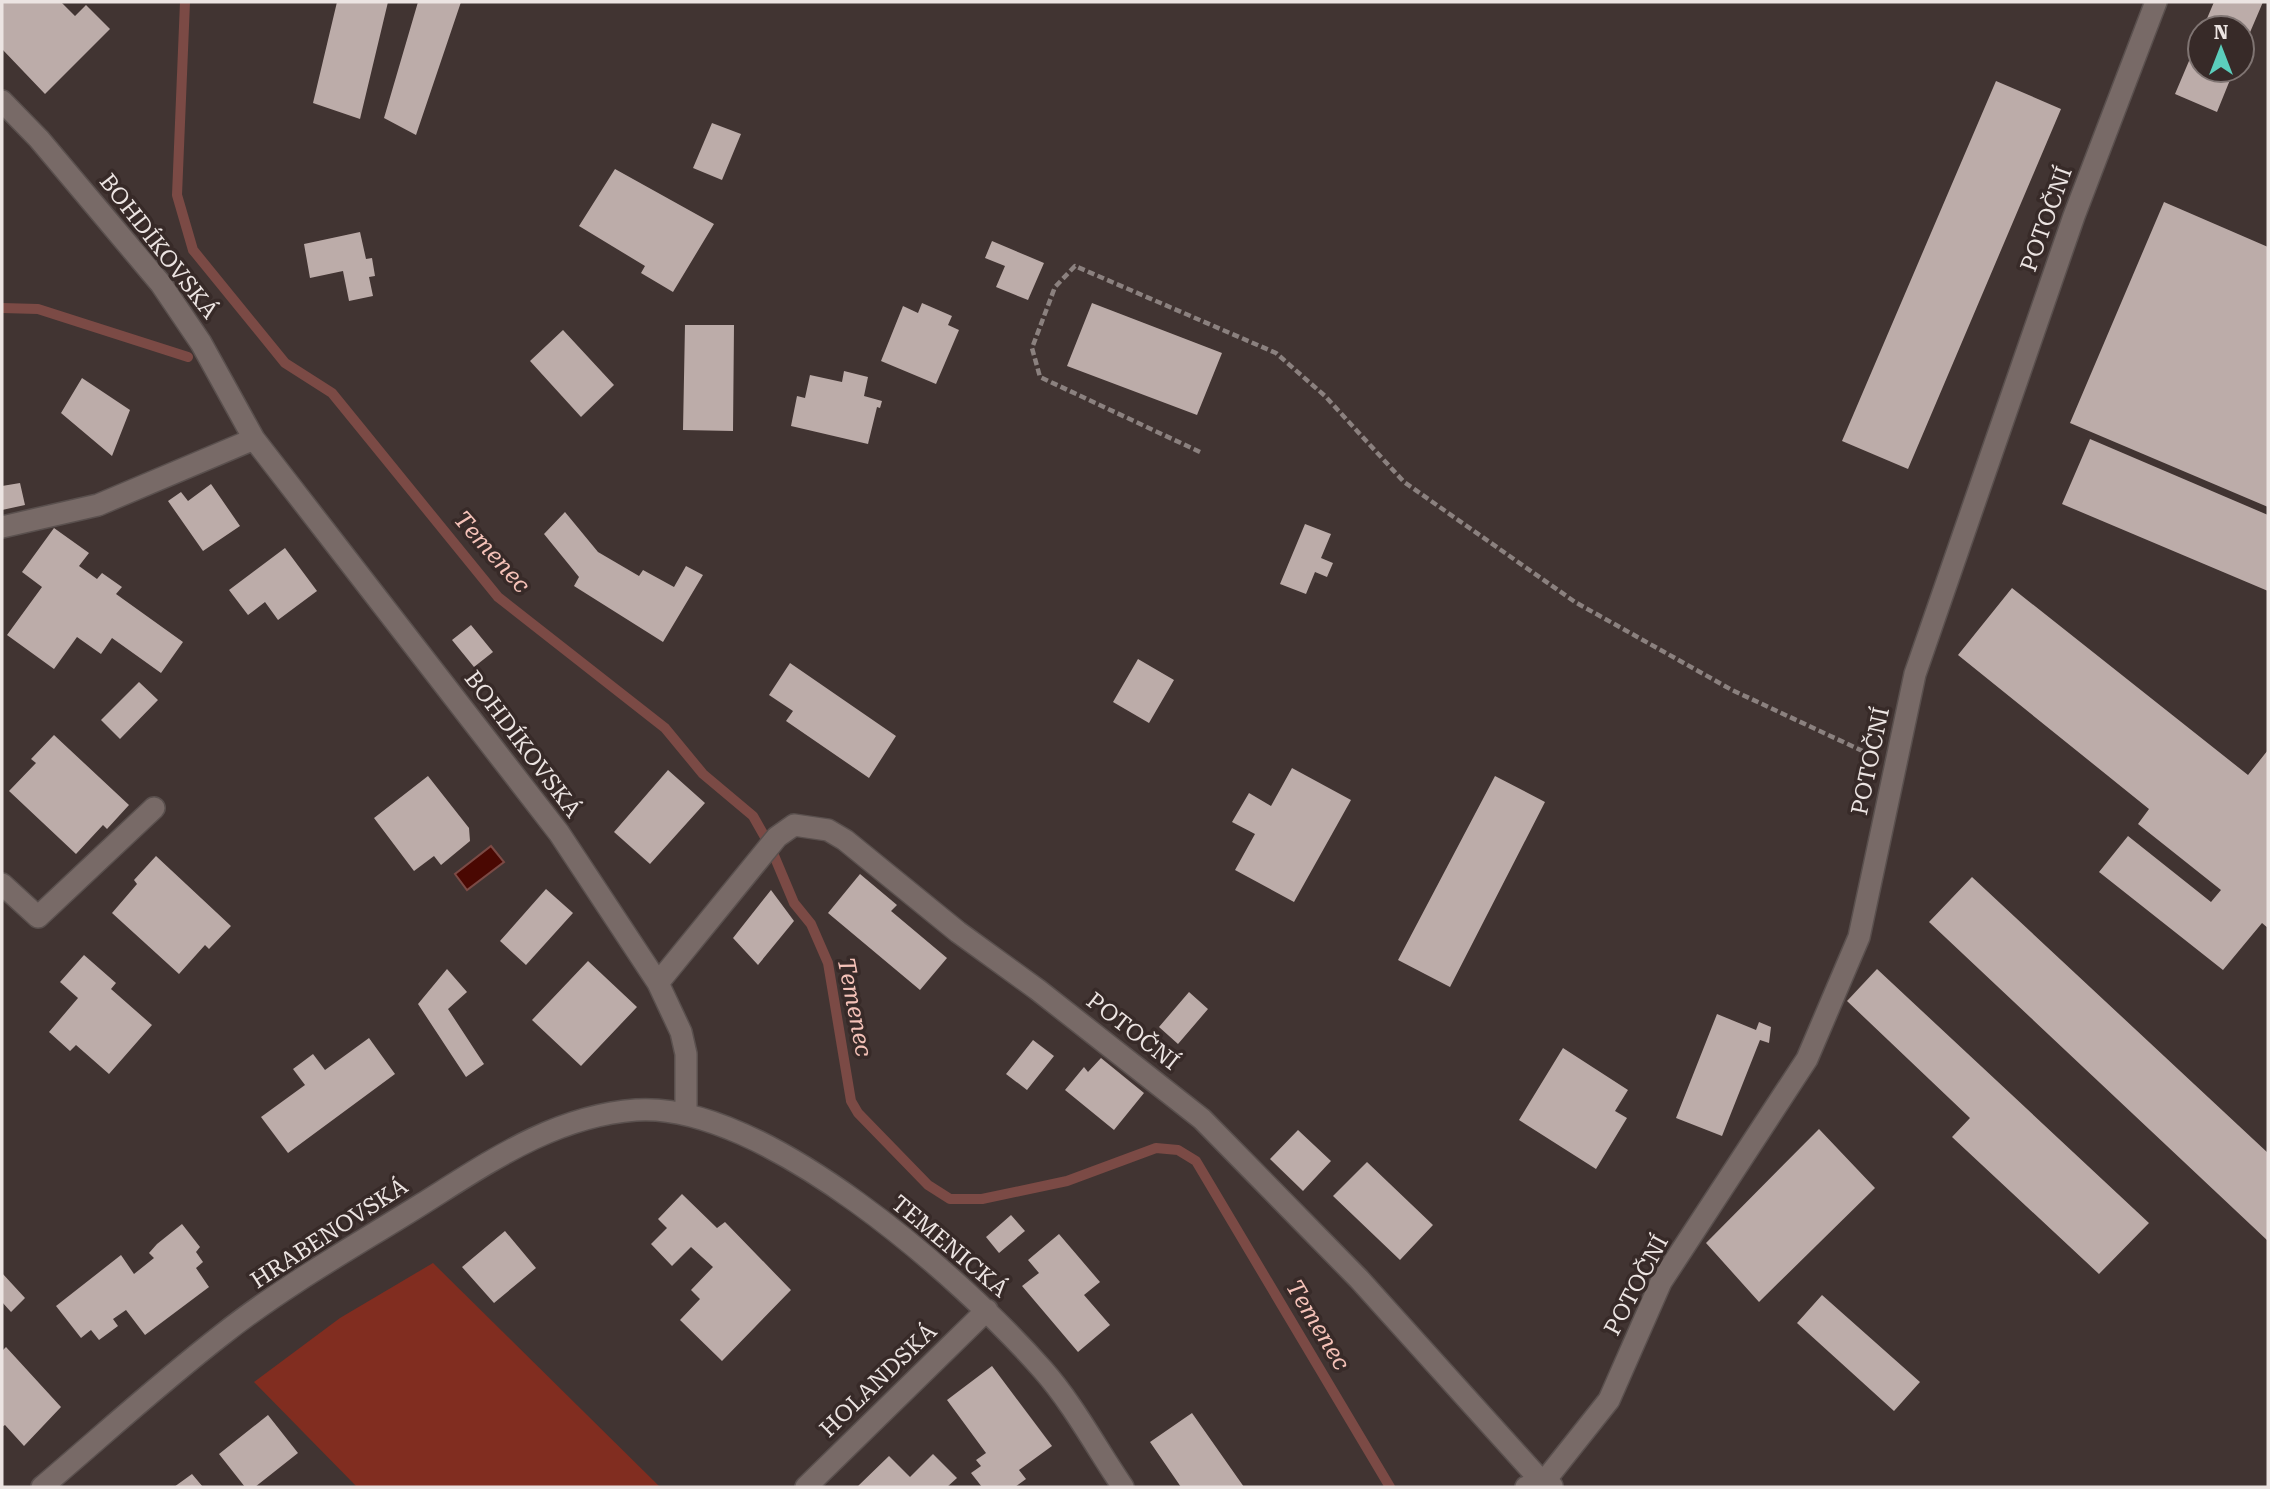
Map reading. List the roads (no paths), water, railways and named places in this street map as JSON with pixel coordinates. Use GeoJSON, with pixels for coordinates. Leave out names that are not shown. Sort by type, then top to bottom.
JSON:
{"type":"FeatureCollection","features":[{"type":"Feature","properties":{"kind":"street","name":"POTOČNÍ"},"geometry":{"type":"LineString","coordinates":[[659,983],[777,837],[794,825],[828,830],[845,840],[958,932],[1038,990],[1202,1119],[1359,1279],[1541,1486],[1609,1400],[1661,1282],[1807,1059],[1859,937],[1915,674],[2074,216],[2156,2]]}},
{"type":"Feature","properties":{"kind":"street","name":"BOHDÍKOVSKÁ"},"geometry":{"type":"LineString","coordinates":[[2,101],[39,139],[161,284],[201,343],[254,439],[559,833],[659,983],[681,1032],[686,1055],[685,1112]]}},
{"type":"Feature","properties":{"kind":"street"},"geometry":{"type":"LineString","coordinates":[[2,527],[98,505],[254,439]]}},
{"type":"Feature","properties":{"kind":"street"},"geometry":{"type":"LineString","coordinates":[[2,884],[38,917],[154,808]]}},
{"type":"Feature","properties":{"kind":"street","name":"HRABENOVSKÁ"},"geometry":{"type":"LineString","coordinates":[[43,1487],[225,1332],[301,1279],[499,1156],[546,1130],[584,1119],[636,1110],[685,1112]]}},
{"type":"Feature","properties":{"kind":"street","name":"TEMENICKÁ"},"geometry":{"type":"LineString","coordinates":[[685,1112],[752,1140],[815,1174],[935,1262],[987,1310],[1046,1373],[1123,1487]]}},
{"type":"Feature","properties":{"kind":"street","name":"HOLANDSKÁ"},"geometry":{"type":"LineString","coordinates":[[806,1487],[987,1310]]}},
{"type":"Feature","properties":{"kind":"waterway","name":"Temenec"},"geometry":{"type":"LineString","coordinates":[[185,2],[177,195],[193,250],[285,363],[332,393],[498,597],[665,728],[703,774],[753,816],[770,846],[794,903],[811,924],[828,963],[851,1101],[858,1113],[928,1185],[950,1199],[982,1199],[1067,1181],[1156,1148],[1178,1150],[1196,1161],[1390,1487]]}},
{"type":"Feature","properties":{"kind":"waterway","name":"Temenec"},"geometry":{"type":"LineString","coordinates":[[2,308],[38,309],[188,357]]}}]}
